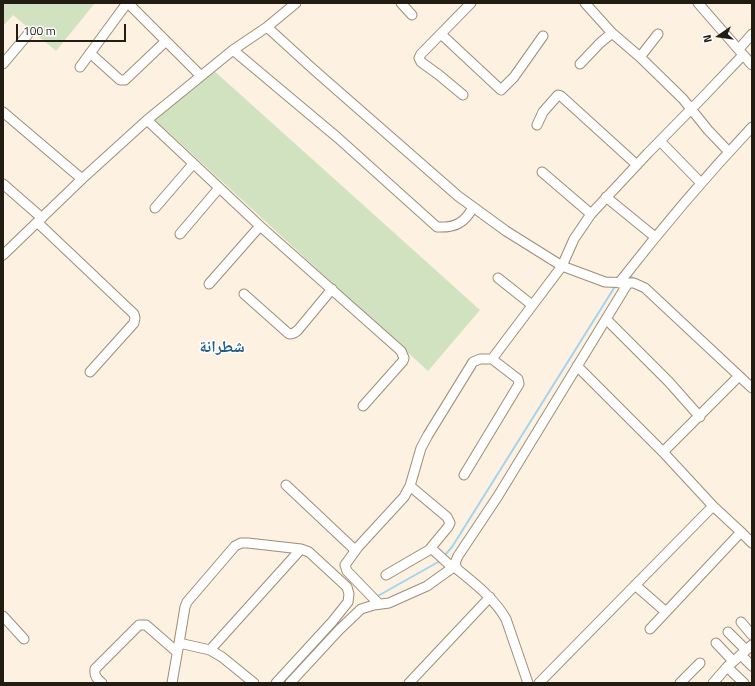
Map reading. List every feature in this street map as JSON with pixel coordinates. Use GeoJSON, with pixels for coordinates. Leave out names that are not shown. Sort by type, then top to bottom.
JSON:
{"type":"FeatureCollection","features":[{"type":"Feature","properties":{"kind":"street"},"geometry":{"type":"LineString","coordinates":[[80,67],[128,3],[201,76]]}},
{"type":"Feature","properties":{"kind":"street"},"geometry":{"type":"LineString","coordinates":[[3,255],[82,179],[147,120],[233,50],[267,27],[296,3]]}},
{"type":"Feature","properties":{"kind":"street"},"geometry":{"type":"LineString","coordinates":[[400,3],[412,15]]}},
{"type":"Feature","properties":{"kind":"street"},"geometry":{"type":"LineString","coordinates":[[585,3],[612,33],[640,57],[683,100],[729,152]]}},
{"type":"Feature","properties":{"kind":"street"},"geometry":{"type":"LineString","coordinates":[[698,3],[752,65]]}},
{"type":"Feature","properties":{"kind":"street"},"geometry":{"type":"LineString","coordinates":[[463,95],[421,62],[419,58],[421,54],[469,4]]}},
{"type":"Feature","properties":{"kind":"street"},"geometry":{"type":"LineString","coordinates":[[267,27],[404,149],[473,207],[506,231],[562,266],[606,282],[639,284],[752,388]]}},
{"type":"Feature","properties":{"kind":"street"},"geometry":{"type":"LineString","coordinates":[[3,64],[29,33]]}},
{"type":"Feature","properties":{"kind":"street"},"geometry":{"type":"LineString","coordinates":[[580,64],[612,33]]}},
{"type":"Feature","properties":{"kind":"street"},"geometry":{"type":"LineString","coordinates":[[441,34],[501,90],[514,77],[543,36]]}},
{"type":"Feature","properties":{"kind":"street"},"geometry":{"type":"LineString","coordinates":[[640,57],[658,34]]}},
{"type":"Feature","properties":{"kind":"street"},"geometry":{"type":"LineString","coordinates":[[492,359],[562,266],[574,239],[591,214],[691,110],[741,52],[752,34]]}},
{"type":"Feature","properties":{"kind":"street"},"geometry":{"type":"LineString","coordinates":[[90,53],[123,81],[166,41]]}},
{"type":"Feature","properties":{"kind":"street"},"geometry":{"type":"LineString","coordinates":[[233,50],[338,138],[437,227],[452,227],[462,222],[469,216],[473,207]]}},
{"type":"Feature","properties":{"kind":"street"},"geometry":{"type":"LineString","coordinates":[[537,125],[543,112],[558,95],[562,96],[637,165]]}},
{"type":"Feature","properties":{"kind":"street"},"geometry":{"type":"LineString","coordinates":[[3,112],[82,179]]}},
{"type":"Feature","properties":{"kind":"street"},"geometry":{"type":"LineString","coordinates":[[147,120],[260,226],[401,351],[404,355],[403,361],[363,406]]}},
{"type":"Feature","properties":{"kind":"street"},"geometry":{"type":"LineString","coordinates":[[290,683],[339,630],[361,609],[389,603],[428,586],[454,567],[458,556],[498,496],[606,319],[623,283],[654,237],[752,127]]}},
{"type":"Feature","properties":{"kind":"street"},"geometry":{"type":"LineString","coordinates":[[660,141],[701,183]]}},
{"type":"Feature","properties":{"kind":"street"},"geometry":{"type":"LineString","coordinates":[[154,208],[193,164]]}},
{"type":"Feature","properties":{"kind":"street"},"geometry":{"type":"LineString","coordinates":[[542,172],[591,214]]}},
{"type":"Feature","properties":{"kind":"street"},"geometry":{"type":"LineString","coordinates":[[3,184],[134,314],[134,323],[90,372]]}},
{"type":"Feature","properties":{"kind":"street"},"geometry":{"type":"LineString","coordinates":[[180,234],[219,188]]}},
{"type":"Feature","properties":{"kind":"street"},"geometry":{"type":"LineString","coordinates":[[606,197],[654,237]]}},
{"type":"Feature","properties":{"kind":"street"},"geometry":{"type":"LineString","coordinates":[[209,284],[260,226]]}},
{"type":"Feature","properties":{"kind":"street"},"geometry":{"type":"LineString","coordinates":[[3,241],[10,247]]}},
{"type":"Feature","properties":{"kind":"street"},"geometry":{"type":"LineString","coordinates":[[498,278],[532,305]]}},
{"type":"Feature","properties":{"kind":"street"},"geometry":{"type":"LineString","coordinates":[[244,294],[289,334],[291,334],[298,330],[332,289]]}},
{"type":"Feature","properties":{"kind":"street"},"geometry":{"type":"LineString","coordinates":[[606,319],[669,382],[700,417]]}},
{"type":"Feature","properties":{"kind":"street"},"geometry":{"type":"LineString","coordinates":[[379,604],[347,571],[345,565],[355,550],[404,496],[410,486],[421,448],[473,362],[480,359],[492,359],[518,379],[519,384],[464,475]]}},
{"type":"Feature","properties":{"kind":"street"},"geometry":{"type":"LineString","coordinates":[[577,366],[664,452],[713,506],[752,543]]}},
{"type":"Feature","properties":{"kind":"street"},"geometry":{"type":"LineString","coordinates":[[664,452],[739,376]]}},
{"type":"Feature","properties":{"kind":"street"},"geometry":{"type":"LineString","coordinates":[[286,485],[355,550]]}},
{"type":"Feature","properties":{"kind":"street"},"geometry":{"type":"LineString","coordinates":[[386,575],[423,555],[431,548],[450,523],[449,520],[410,486]]}},
{"type":"Feature","properties":{"kind":"street"},"geometry":{"type":"LineString","coordinates":[[540,683],[713,506]]}},
{"type":"Feature","properties":{"kind":"street"},"geometry":{"type":"LineString","coordinates":[[650,629],[740,532]]}},
{"type":"Feature","properties":{"kind":"street"},"geometry":{"type":"LineString","coordinates":[[172,683],[187,602],[236,546],[241,543],[301,549],[315,557],[347,586],[349,594],[348,602],[336,618],[276,683]]}},
{"type":"Feature","properties":{"kind":"street"},"geometry":{"type":"LineString","coordinates":[[431,548],[490,598],[500,609],[506,619],[528,683]]}},
{"type":"Feature","properties":{"kind":"street"},"geometry":{"type":"LineString","coordinates":[[210,650],[301,549]]}},
{"type":"Feature","properties":{"kind":"street"},"geometry":{"type":"LineString","coordinates":[[635,585],[666,612]]}},
{"type":"Feature","properties":{"kind":"street"},"geometry":{"type":"LineString","coordinates":[[409,683],[490,598]]}},
{"type":"Feature","properties":{"kind":"street"},"geometry":{"type":"LineString","coordinates":[[3,616],[24,639]]}},
{"type":"Feature","properties":{"kind":"street"},"geometry":{"type":"LineString","coordinates":[[741,622],[752,635]]}},
{"type":"Feature","properties":{"kind":"street"},"geometry":{"type":"LineString","coordinates":[[102,683],[96,678],[94,674],[95,669],[139,625],[146,625],[178,648],[210,650],[222,657],[254,683]]}},
{"type":"Feature","properties":{"kind":"street"},"geometry":{"type":"LineString","coordinates":[[728,632],[746,650],[752,666]]}},
{"type":"Feature","properties":{"kind":"street"},"geometry":{"type":"LineString","coordinates":[[716,643],[744,683]]}},
{"type":"Feature","properties":{"kind":"street"},"geometry":{"type":"LineString","coordinates":[[714,683],[730,664],[746,650]]}},
{"type":"Feature","properties":{"kind":"street"},"geometry":{"type":"LineString","coordinates":[[680,683],[700,663]]}},
{"type":"Feature","properties":{"kind":"green space"},"geometry":{"type":"Polygon","coordinates":[[[3,3],[95,3],[56,51],[13,15],[3,26],[3,3]]]}},
{"type":"Feature","properties":{"kind":"green space"},"geometry":{"type":"Polygon","coordinates":[[[212,69],[480,310],[428,371],[153,118],[212,69]]]}},
{"type":"Feature","properties":{"kind":"waterway"},"geometry":{"type":"LineString","coordinates":[[626,279],[632,277],[635,280]]}},
{"type":"Feature","properties":{"kind":"waterway"},"geometry":{"type":"LineString","coordinates":[[444,556],[452,547],[617,285]]}},
{"type":"Feature","properties":{"kind":"waterway"},"geometry":{"type":"LineString","coordinates":[[376,597],[440,561]]}},
{"type":"Feature","properties":{"kind":"district","name":"شطرانة"},"geometry":{"type":"Point","coordinates":[222,348]}}]}
